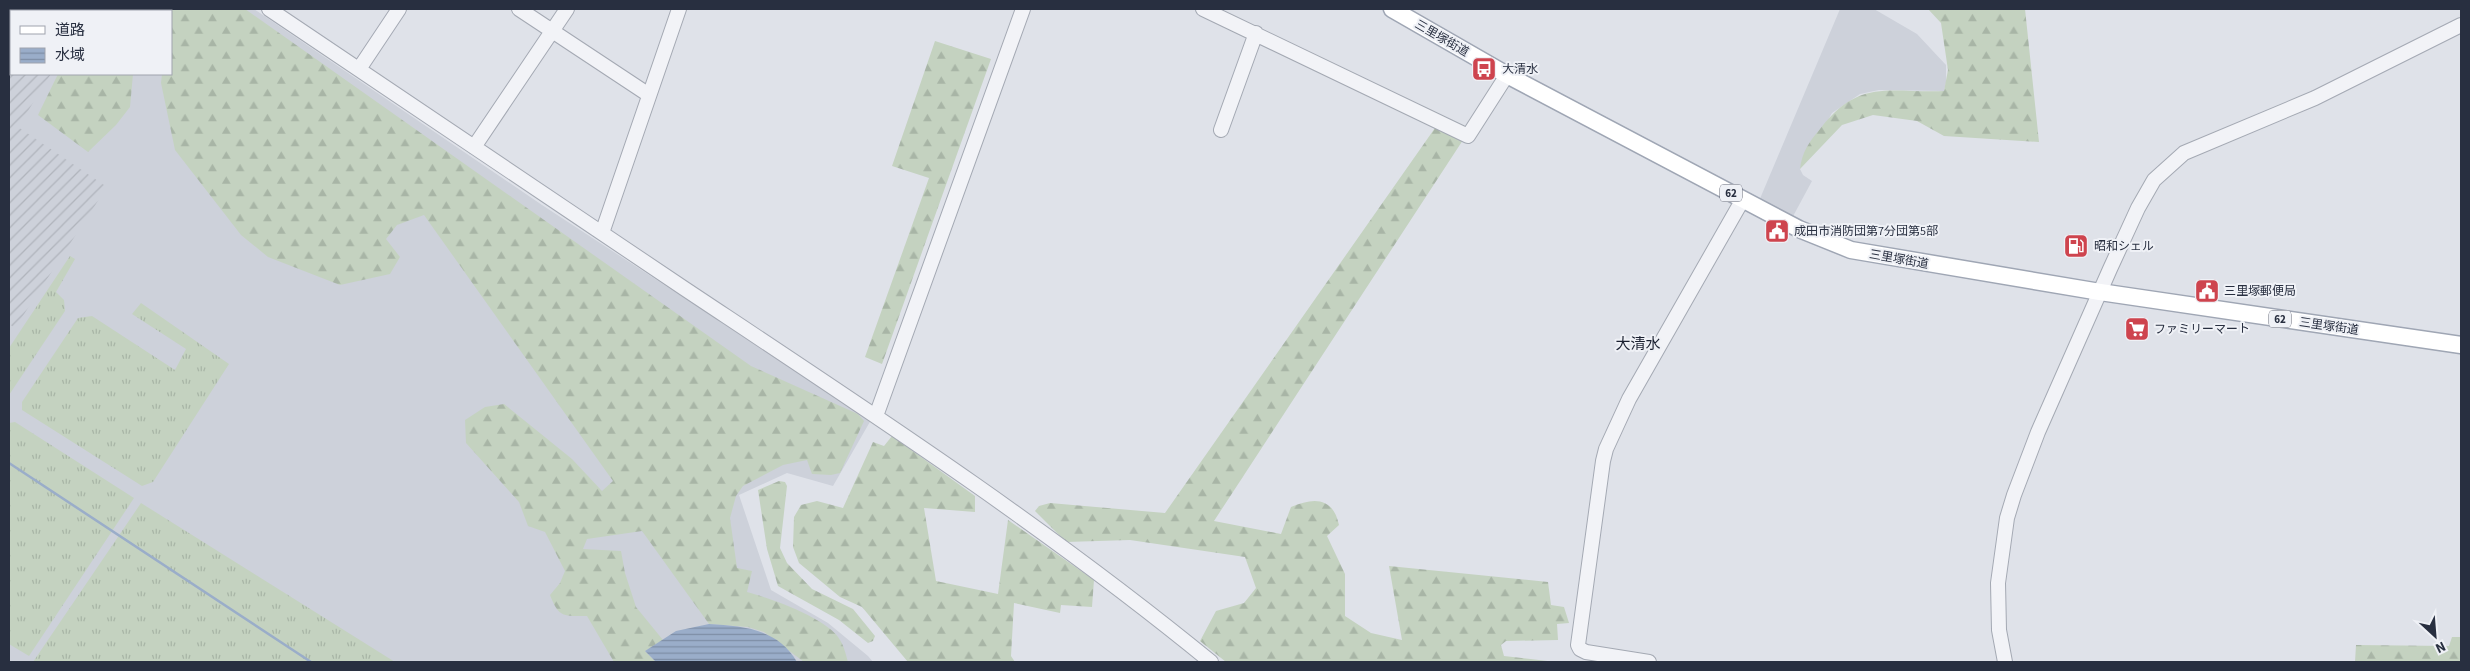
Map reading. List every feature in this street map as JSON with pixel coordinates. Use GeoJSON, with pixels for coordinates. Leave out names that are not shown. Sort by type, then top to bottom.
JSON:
{"type":"FeatureCollection","features":[{"type":"Feature","properties":{"kind":"main road","name":"三里塚街道"},"geometry":{"type":"LineString","coordinates":[[1392,9],[1507,75],[1799,229],[1851,250],[2100,292],[2461,345]]}},
{"type":"Feature","properties":{"kind":"street"},"geometry":{"type":"LineString","coordinates":[[269,9],[876,416],[1063,548],[1156,617],[1211,662]]}},
{"type":"Feature","properties":{"kind":"street"},"geometry":{"type":"LineString","coordinates":[[359,69],[399,9]]}},
{"type":"Feature","properties":{"kind":"street"},"geometry":{"type":"LineString","coordinates":[[519,9],[649,95]]}},
{"type":"Feature","properties":{"kind":"street"},"geometry":{"type":"LineString","coordinates":[[474,147],[567,9]]}},
{"type":"Feature","properties":{"kind":"street"},"geometry":{"type":"LineString","coordinates":[[602,233],[679,9]]}},
{"type":"Feature","properties":{"kind":"street"},"geometry":{"type":"LineString","coordinates":[[876,416],[1022,9]]}},
{"type":"Feature","properties":{"kind":"street"},"geometry":{"type":"LineString","coordinates":[[1202,9],[1256,33],[1468,136],[1507,75]]}},
{"type":"Feature","properties":{"kind":"street"},"geometry":{"type":"LineString","coordinates":[[2005,662],[1999,630],[1997,590],[2000,556],[2007,518],[2022,471],[2100,292],[2148,188],[2176,158],[2194,148],[2315,98],[2461,25]]}},
{"type":"Feature","properties":{"kind":"street"},"geometry":{"type":"LineString","coordinates":[[1221,130],[1256,33]]}},
{"type":"Feature","properties":{"kind":"street"},"geometry":{"type":"LineString","coordinates":[[1649,662],[1586,652],[1580,649],[1578,645],[1603,461],[1629,399],[1743,199]]}},
{"type":"Feature","properties":{"kind":"shaded area"},"geometry":{"type":"Polygon","coordinates":[[[9,9],[254,9],[542,205],[871,420],[833,486],[787,473],[739,495],[771,590],[828,623],[873,662],[9,662],[9,9]]]}},
{"type":"Feature","properties":{"kind":"shaded area"},"geometry":{"type":"Polygon","coordinates":[[[9,9],[12,10],[10,75],[50,75],[18,127],[107,187],[15,328],[9,324],[9,9]]]}},
{"type":"Feature","properties":{"kind":"shaded area"},"geometry":{"type":"Polygon","coordinates":[[[1840,9],[1874,9],[1917,34],[1946,65],[1946,83],[1944,91],[1879,90],[1860,94],[1832,113],[1800,169],[1803,175],[1812,181],[1791,220],[1759,201],[1840,9]]]}},
{"type":"Feature","properties":{"kind":"green space"},"geometry":{"type":"Polygon","coordinates":[[[14,9],[152,9],[152,10],[14,9]]]}},
{"type":"Feature","properties":{"kind":"green space"},"geometry":{"type":"Polygon","coordinates":[[[245,9],[751,366],[858,414],[864,421],[840,473],[831,475],[812,474],[807,460],[783,465],[743,486],[736,496],[730,518],[737,568],[752,571],[747,592],[784,604],[824,624],[840,640],[848,662],[804,662],[764,632],[748,627],[709,624],[642,531],[587,539],[583,549],[621,551],[625,573],[636,607],[663,640],[645,651],[656,662],[614,662],[587,616],[572,616],[559,612],[550,595],[560,583],[565,571],[545,532],[528,526],[519,502],[466,443],[465,420],[485,407],[504,404],[572,459],[602,491],[613,481],[424,215],[397,225],[386,239],[400,257],[390,274],[340,285],[268,257],[241,235],[175,150],[161,83],[162,75],[172,75],[171,10],[245,9]]]}},
{"type":"Feature","properties":{"kind":"green space"},"geometry":{"type":"Polygon","coordinates":[[[1928,9],[2025,9],[2039,142],[1944,136],[1917,121],[1873,115],[1842,125],[1800,169],[1804,152],[1813,138],[1834,113],[1848,102],[1862,95],[1890,90],[1944,91],[1948,70],[1941,23],[1928,9]]]}},
{"type":"Feature","properties":{"kind":"green space"},"geometry":{"type":"Polygon","coordinates":[[[935,41],[991,59],[882,364],[865,357],[929,178],[892,166],[935,41]]]}},
{"type":"Feature","properties":{"kind":"green space"},"geometry":{"type":"Polygon","coordinates":[[[58,75],[133,75],[130,107],[116,125],[88,152],[38,115],[58,75]]]}},
{"type":"Feature","properties":{"kind":"green space"},"geometry":{"type":"Polygon","coordinates":[[[1435,128],[1463,140],[1214,521],[1281,534],[1291,507],[1315,501],[1327,504],[1336,516],[1339,525],[1327,536],[1345,574],[1345,616],[1371,633],[1402,640],[1389,566],[1548,582],[1551,605],[1564,607],[1569,623],[1557,624],[1558,640],[1506,641],[1501,645],[1504,656],[1556,662],[1226,662],[1200,641],[1216,611],[1244,603],[1256,588],[1245,557],[1130,540],[1066,542],[1035,511],[1039,506],[1050,503],[1165,513],[1435,128]]]}},
{"type":"Feature","properties":{"kind":"green space"},"geometry":{"type":"Polygon","coordinates":[[[70,256],[75,259],[56,292],[64,300],[65,311],[9,395],[9,348],[70,256]]]}},
{"type":"Feature","properties":{"kind":"green space"},"geometry":{"type":"Polygon","coordinates":[[[141,303],[229,364],[153,482],[142,486],[22,410],[22,402],[78,318],[92,316],[175,370],[186,349],[132,314],[141,303]]]}},
{"type":"Feature","properties":{"kind":"green space"},"geometry":{"type":"Polygon","coordinates":[[[15,422],[134,498],[29,656],[9,644],[9,423],[15,422]]]}},
{"type":"Feature","properties":{"kind":"green space"},"geometry":{"type":"Polygon","coordinates":[[[892,436],[975,496],[975,512],[924,508],[936,581],[998,594],[1008,520],[1094,580],[1092,607],[1061,605],[1060,613],[1014,603],[1011,656],[1015,662],[908,662],[862,607],[840,597],[799,563],[793,547],[794,517],[801,505],[817,501],[843,508],[873,442],[884,446],[892,436]]]}},
{"type":"Feature","properties":{"kind":"green space"},"geometry":{"type":"Polygon","coordinates":[[[779,481],[785,482],[787,486],[780,548],[787,563],[812,589],[853,609],[875,636],[873,641],[868,643],[839,620],[778,586],[767,549],[758,490],[779,481]]]}},
{"type":"Feature","properties":{"kind":"green space"},"geometry":{"type":"Polygon","coordinates":[[[141,503],[395,662],[33,662],[141,503]]]}},
{"type":"Feature","properties":{"kind":"green space"},"geometry":{"type":"Polygon","coordinates":[[[2452,637],[2461,637],[2461,662],[2355,662],[2356,645],[2449,646],[2452,637]]]}},
{"type":"Feature","properties":{"kind":"water"},"geometry":{"type":"Polygon","coordinates":[[[709,624],[735,626],[759,631],[780,642],[797,662],[656,662],[645,651],[676,631],[709,624]]]}},
{"type":"Feature","properties":{"kind":"waterway"},"geometry":{"type":"LineString","coordinates":[[9,463],[311,662]]}},
{"type":"Feature","properties":{"kind":"place","name":"大清水"},"geometry":{"type":"Point","coordinates":[1484,69]}},
{"type":"Feature","properties":{"kind":"place","name":"成田市消防団第7分団第5部"},"geometry":{"type":"Point","coordinates":[1777,231]}},
{"type":"Feature","properties":{"kind":"place","name":"昭和シェル"},"geometry":{"type":"Point","coordinates":[2076,246]}},
{"type":"Feature","properties":{"kind":"place","name":"三里塚郵便局"},"geometry":{"type":"Point","coordinates":[2207,291]}},
{"type":"Feature","properties":{"kind":"place","name":"ファミリーマート"},"geometry":{"type":"Point","coordinates":[2137,329]}},
{"type":"Feature","properties":{"kind":"district","name":"大清水"},"geometry":{"type":"Point","coordinates":[1638,344]}}]}
